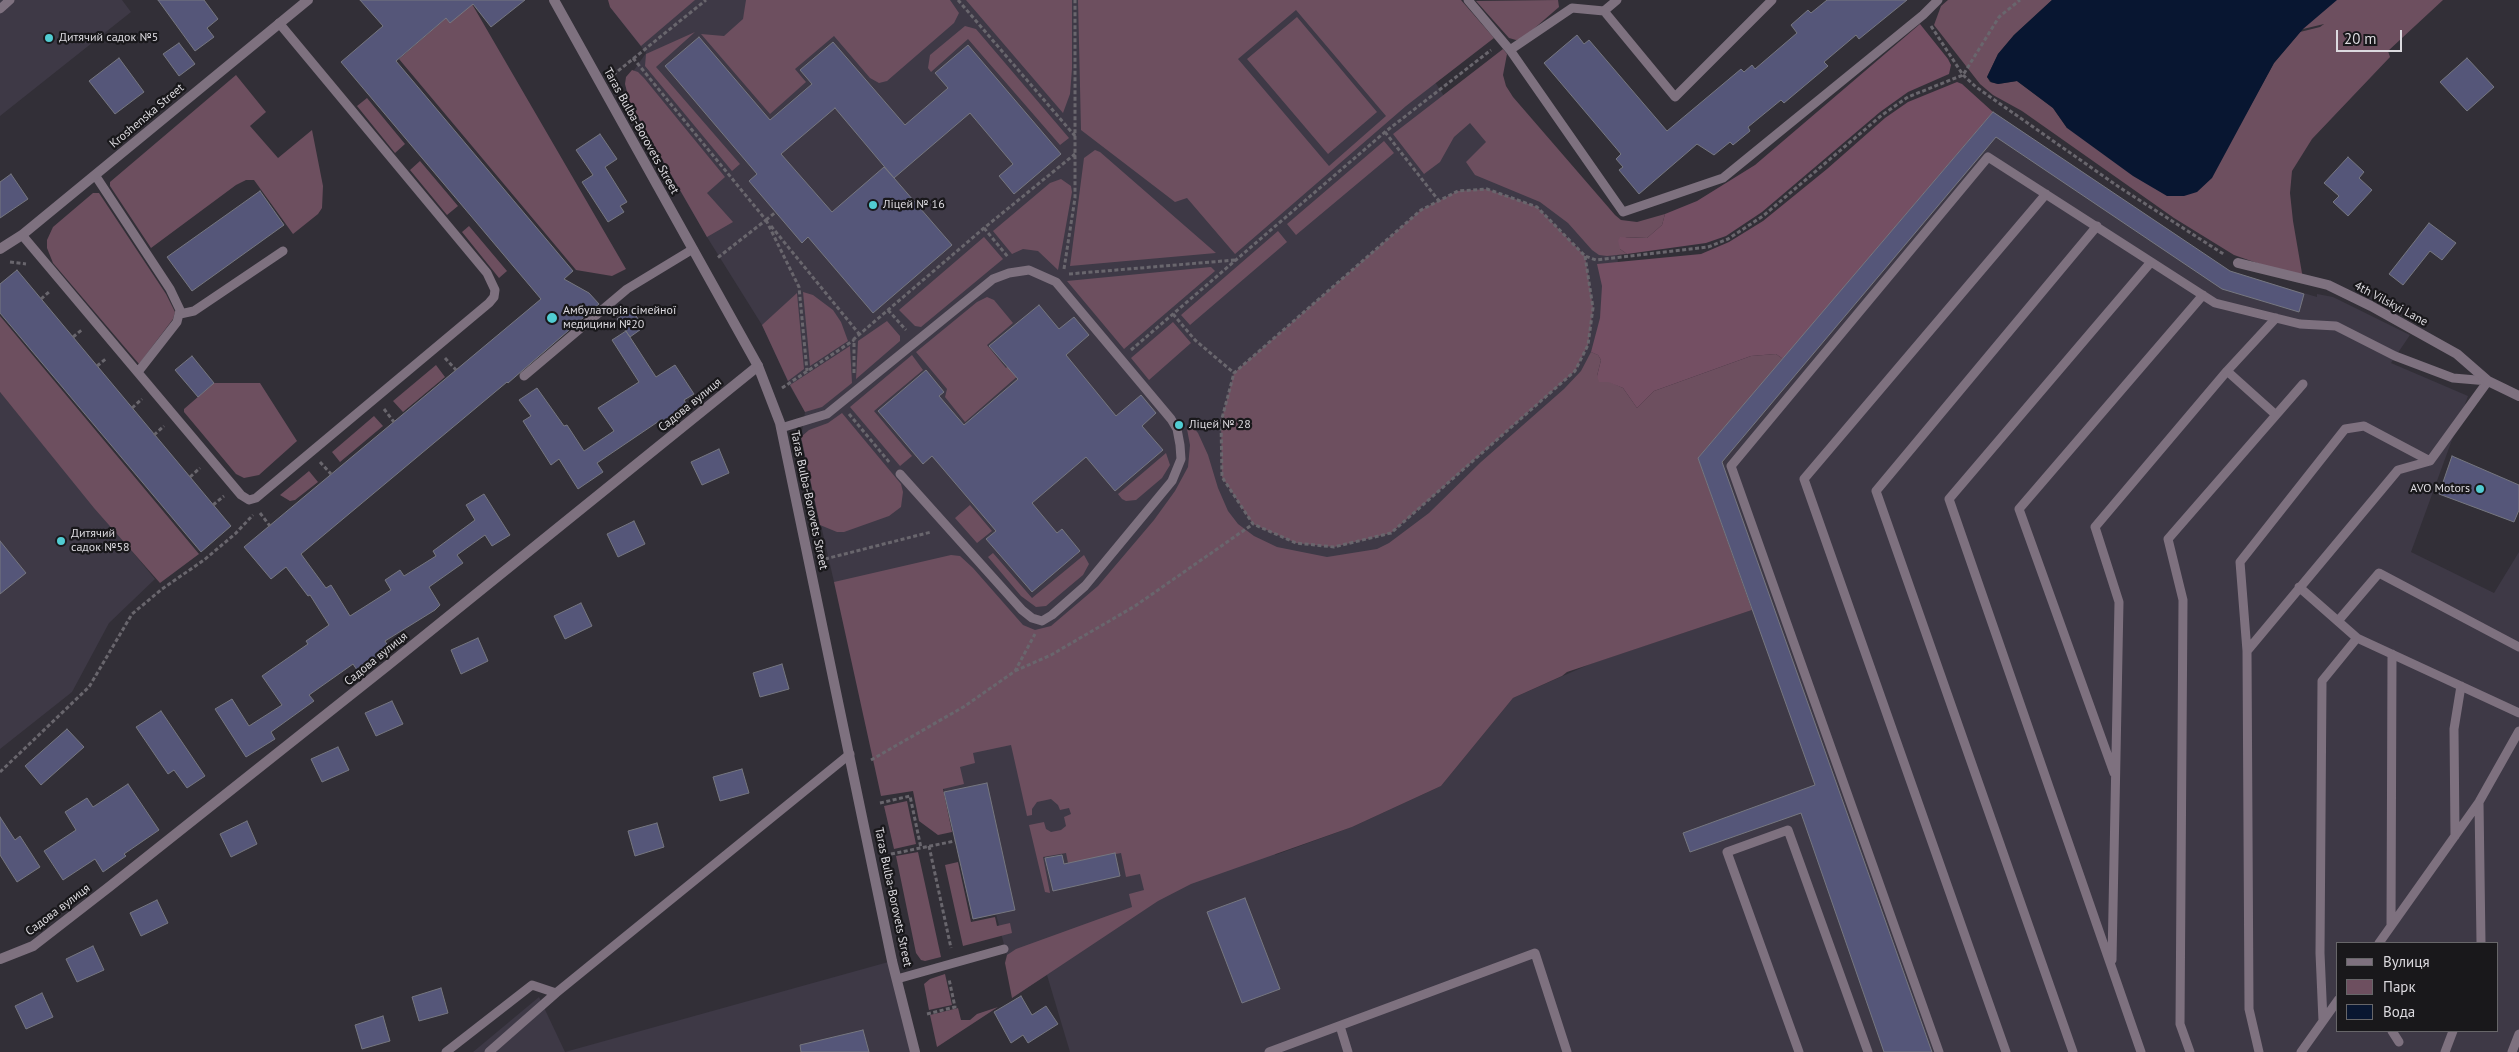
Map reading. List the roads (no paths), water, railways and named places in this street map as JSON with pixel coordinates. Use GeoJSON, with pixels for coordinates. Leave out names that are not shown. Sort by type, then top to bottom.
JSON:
{"type":"FeatureCollection","features":[{"type":"Feature","properties":{"kind":"street","name":"Kroshenska Street"},"geometry":{"type":"LineString","coordinates":[[0,249],[22,234],[96,175],[308,0]]}},
{"type":"Feature","properties":{"kind":"street","name":"Taras Bulba-Borovets Street"},"geometry":{"type":"LineString","coordinates":[[554,0],[758,366],[781,428],[897,979],[915,1052]]}},
{"type":"Feature","properties":{"kind":"street","name":"4th Vilskyi Lane"},"geometry":{"type":"LineString","coordinates":[[2238,263],[2328,285],[2372,306],[2457,354],[2488,381],[2519,396]]}},
{"type":"Feature","properties":{"kind":"street","name":"Садова вулиця"},"geometry":{"type":"LineString","coordinates":[[0,959],[33,946],[109,887],[387,666],[758,366]]}},
{"type":"Feature","properties":{"kind":"lane"},"geometry":{"type":"LineString","coordinates":[[0,8],[10,0]]}},
{"type":"Feature","properties":{"kind":"lane"},"geometry":{"type":"LineString","coordinates":[[1468,0],[1503,40],[1623,212],[1723,178],[1923,15],[1938,0]]}},
{"type":"Feature","properties":{"kind":"lane"},"geometry":{"type":"LineString","coordinates":[[1604,11],[1617,0]]}},
{"type":"Feature","properties":{"kind":"lane"},"geometry":{"type":"LineString","coordinates":[[1510,50],[1572,8],[1604,11],[1675,97],[1772,0]]}},
{"type":"Feature","properties":{"kind":"lane"},"geometry":{"type":"LineString","coordinates":[[22,234],[241,495],[252,500],[494,297],[495,290],[487,273],[280,23]]}},
{"type":"Feature","properties":{"kind":"lane"},"geometry":{"type":"LineString","coordinates":[[1939,1052],[1731,466],[1988,157],[2215,303],[2300,324],[2336,326],[2395,356],[2453,378],[2488,381]]}},
{"type":"Feature","properties":{"kind":"lane"},"geometry":{"type":"LineString","coordinates":[[96,175],[178,302],[180,314],[177,322],[138,372]]}},
{"type":"Feature","properties":{"kind":"lane"},"geometry":{"type":"LineString","coordinates":[[2006,1052],[1804,479],[2046,194]]}},
{"type":"Feature","properties":{"kind":"lane"},"geometry":{"type":"LineString","coordinates":[[2073,1052],[1876,491],[2096,226]]}},
{"type":"Feature","properties":{"kind":"lane"},"geometry":{"type":"LineString","coordinates":[[524,376],[627,289],[693,249]]}},
{"type":"Feature","properties":{"kind":"lane"},"geometry":{"type":"LineString","coordinates":[[180,314],[194,311],[282,251]]}},
{"type":"Feature","properties":{"kind":"lane"},"geometry":{"type":"LineString","coordinates":[[2141,1052],[1948,498],[2152,262]]}},
{"type":"Feature","properties":{"kind":"lane"},"geometry":{"type":"LineString","coordinates":[[781,428],[819,417],[841,404],[993,279],[1029,270],[1056,282],[1121,359],[1177,429],[1181,459],[1172,481],[1094,576],[1052,615],[1042,620],[1032,618],[1022,610],[900,474]]}},
{"type":"Feature","properties":{"kind":"lane"},"geometry":{"type":"LineString","coordinates":[[2116,778],[2019,509],[2203,295]]}},
{"type":"Feature","properties":{"kind":"lane"},"geometry":{"type":"LineString","coordinates":[[2112,968],[2119,602],[2095,527],[2227,371],[2276,318]]}},
{"type":"Feature","properties":{"kind":"lane"},"geometry":{"type":"LineString","coordinates":[[2227,371],[2276,415]]}},
{"type":"Feature","properties":{"kind":"lane"},"geometry":{"type":"LineString","coordinates":[[2247,650],[2398,470],[2430,461],[2488,381]]}},
{"type":"Feature","properties":{"kind":"lane"},"geometry":{"type":"LineString","coordinates":[[2190,1052],[2180,1024],[2183,600],[2168,539],[2303,384]]}},
{"type":"Feature","properties":{"kind":"lane"},"geometry":{"type":"LineString","coordinates":[[2259,1052],[2248,1009],[2247,650],[2240,562],[2346,429],[2364,426],[2430,461]]}},
{"type":"Feature","properties":{"kind":"lane"},"geometry":{"type":"LineString","coordinates":[[2338,621],[2379,573],[2519,647]]}},
{"type":"Feature","properties":{"kind":"lane"},"geometry":{"type":"LineString","coordinates":[[2299,588],[2357,638],[2519,713]]}},
{"type":"Feature","properties":{"kind":"lane"},"geometry":{"type":"LineString","coordinates":[[2323,1020],[2320,953],[2322,681],[2357,638]]}},
{"type":"Feature","properties":{"kind":"lane"},"geometry":{"type":"LineString","coordinates":[[2391,926],[2392,654]]}},
{"type":"Feature","properties":{"kind":"lane"},"geometry":{"type":"LineString","coordinates":[[2455,836],[2454,729],[2461,686]]}},
{"type":"Feature","properties":{"kind":"lane"},"geometry":{"type":"LineString","coordinates":[[2380,942],[2479,802],[2519,731]]}},
{"type":"Feature","properties":{"kind":"lane"},"geometry":{"type":"LineString","coordinates":[[489,1052],[556,993],[850,754]]}},
{"type":"Feature","properties":{"kind":"lane"},"geometry":{"type":"LineString","coordinates":[[2479,802],[2481,942]]}},
{"type":"Feature","properties":{"kind":"lane"},"geometry":{"type":"LineString","coordinates":[[1799,1052],[1727,852],[1788,830],[1868,1052]]}},
{"type":"Feature","properties":{"kind":"lane"},"geometry":{"type":"LineString","coordinates":[[897,979],[1004,949]]}},
{"type":"Feature","properties":{"kind":"lane"},"geometry":{"type":"LineString","coordinates":[[1269,1052],[1534,953],[1567,1052]]}},
{"type":"Feature","properties":{"kind":"lane"},"geometry":{"type":"LineString","coordinates":[[446,1052],[532,984],[556,993]]}},
{"type":"Feature","properties":{"kind":"lane"},"geometry":{"type":"LineString","coordinates":[[2300,1052],[2336,1003]]}},
{"type":"Feature","properties":{"kind":"lane"},"geometry":{"type":"LineString","coordinates":[[1340,1026],[1348,1052]]}},
{"type":"Feature","properties":{"kind":"lane"},"geometry":{"type":"LineString","coordinates":[[2393,1032],[2399,1042]]}},
{"type":"Feature","properties":{"kind":"lane"},"geometry":{"type":"LineString","coordinates":[[2445,1052],[2453,1032]]}},
{"type":"Feature","properties":{"kind":"lane"},"geometry":{"type":"LineString","coordinates":[[2512,1052],[2519,1034]]}},
{"type":"Feature","properties":{"kind":"water"},"geometry":{"type":"Polygon","coordinates":[[[2052,0],[2337,0],[2303,29],[2274,63],[2212,178],[2197,192],[2184,196],[2167,196],[2133,176],[2067,128],[2053,108],[2017,81],[1998,84],[1991,82],[1987,77],[1998,54],[2014,35],[2052,0]]]}},
{"type":"Feature","properties":{"kind":"place","name":"Дитячий садок №5"},"geometry":{"type":"Point","coordinates":[49,38]}},
{"type":"Feature","properties":{"kind":"place","name":"Ліцей № 16"},"geometry":{"type":"Point","coordinates":[873,205]}},
{"type":"Feature","properties":{"kind":"place","name":"Амбулаторія сімейної медицини №20"},"geometry":{"type":"Point","coordinates":[552,318]}},
{"type":"Feature","properties":{"kind":"place","name":"Ліцей № 28"},"geometry":{"type":"Point","coordinates":[1179,425]}},
{"type":"Feature","properties":{"kind":"place","name":"AVO Motors"},"geometry":{"type":"Point","coordinates":[2480,489]}},
{"type":"Feature","properties":{"kind":"place","name":"Дитячий садок №58"},"geometry":{"type":"Point","coordinates":[61,541]}}]}
